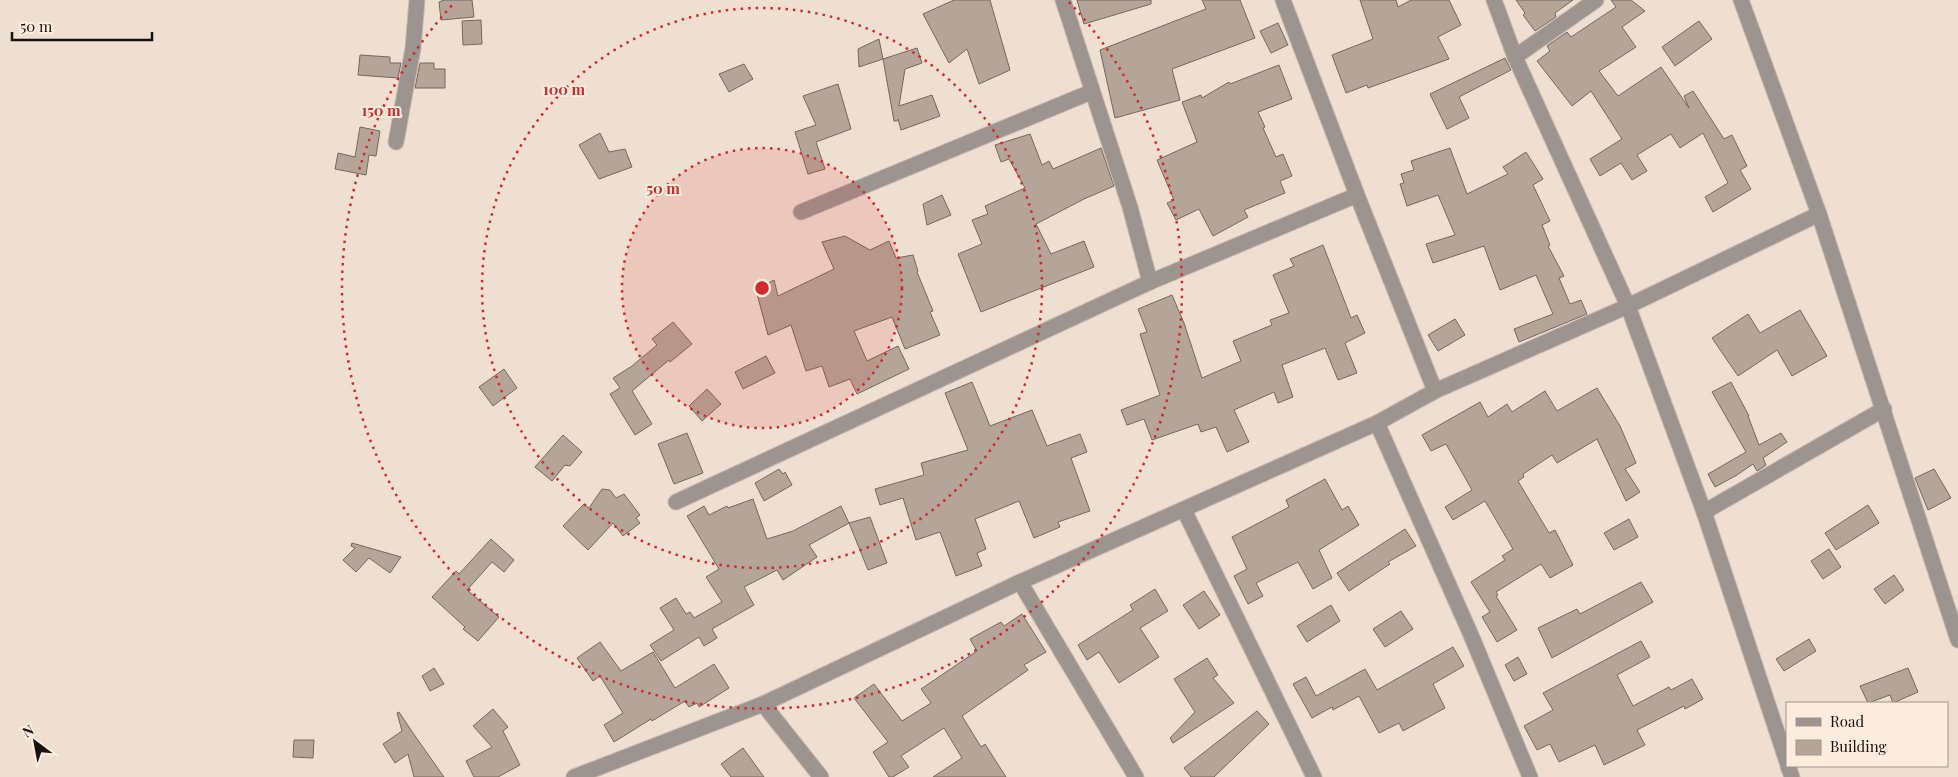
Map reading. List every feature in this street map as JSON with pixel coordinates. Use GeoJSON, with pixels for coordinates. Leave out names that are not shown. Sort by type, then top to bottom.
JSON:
{"type":"FeatureCollection","features":[{"type":"Feature","properties":{"kind":"street"},"geometry":{"type":"LineString","coordinates":[[396,142],[413,48],[418,0]]}},
{"type":"Feature","properties":{"kind":"street"},"geometry":{"type":"LineString","coordinates":[[1063,0],[1091,92],[1130,208],[1150,282]]}},
{"type":"Feature","properties":{"kind":"street"},"geometry":{"type":"LineString","coordinates":[[1283,0],[1357,195],[1435,391]]}},
{"type":"Feature","properties":{"kind":"street"},"geometry":{"type":"LineString","coordinates":[[1494,0],[1515,57],[1628,306],[1704,512],[1786,759]]}},
{"type":"Feature","properties":{"kind":"street"},"geometry":{"type":"LineString","coordinates":[[1515,57],[1596,0]]}},
{"type":"Feature","properties":{"kind":"street"},"geometry":{"type":"LineString","coordinates":[[1741,0],[1819,214],[1958,640]]}},
{"type":"Feature","properties":{"kind":"street"},"geometry":{"type":"LineString","coordinates":[[801,212],[1091,92]]}},
{"type":"Feature","properties":{"kind":"street"},"geometry":{"type":"LineString","coordinates":[[676,502],[1150,282],[1357,195]]}},
{"type":"Feature","properties":{"kind":"street"},"geometry":{"type":"LineString","coordinates":[[574,777],[763,704],[1020,582],[1377,423],[1435,391],[1628,306],[1819,214]]}},
{"type":"Feature","properties":{"kind":"street"},"geometry":{"type":"LineString","coordinates":[[1704,512],[1884,409]]}},
{"type":"Feature","properties":{"kind":"street"},"geometry":{"type":"LineString","coordinates":[[1377,423],[1494,689],[1530,777]]}},
{"type":"Feature","properties":{"kind":"street"},"geometry":{"type":"LineString","coordinates":[[1184,510],[1314,777]]}},
{"type":"Feature","properties":{"kind":"street"},"geometry":{"type":"LineString","coordinates":[[1020,582],[1136,777]]}},
{"type":"Feature","properties":{"kind":"street"},"geometry":{"type":"LineString","coordinates":[[763,704],[821,777]]}},
{"type":"Feature","properties":{"kind":"building"},"geometry":{"type":"Polygon","coordinates":[[[444,0],[472,0],[474,17],[441,20],[439,2],[444,0]]]}},
{"type":"Feature","properties":{"kind":"building"},"geometry":{"type":"Polygon","coordinates":[[[954,0],[990,0],[1010,70],[979,84],[967,49],[949,63],[923,14],[954,0]]]}},
{"type":"Feature","properties":{"kind":"building"},"geometry":{"type":"Polygon","coordinates":[[[1077,0],[1151,0],[1151,4],[1084,24],[1077,0]]]}},
{"type":"Feature","properties":{"kind":"building"},"geometry":{"type":"Polygon","coordinates":[[[1202,0],[1240,0],[1255,38],[1172,69],[1180,100],[1115,118],[1100,50],[1206,9],[1202,0]]]}},
{"type":"Feature","properties":{"kind":"building"},"geometry":{"type":"Polygon","coordinates":[[[1360,0],[1396,0],[1398,7],[1411,0],[1449,0],[1461,25],[1438,37],[1449,59],[1368,88],[1367,85],[1346,93],[1332,55],[1373,39],[1360,0]]]}},
{"type":"Feature","properties":{"kind":"building"},"geometry":{"type":"Polygon","coordinates":[[[1516,0],[1573,0],[1555,13],[1556,17],[1535,31],[1523,15],[1525,13],[1516,0]]]}},
{"type":"Feature","properties":{"kind":"building"},"geometry":{"type":"Polygon","coordinates":[[[1611,0],[1631,0],[1645,11],[1622,27],[1636,47],[1599,71],[1618,96],[1661,67],[1689,108],[1684,96],[1693,91],[1724,139],[1732,135],[1747,166],[1740,170],[1751,189],[1713,212],[1705,197],[1728,183],[1703,133],[1680,148],[1671,134],[1637,155],[1647,171],[1632,180],[1621,163],[1600,176],[1590,159],[1622,139],[1591,91],[1572,106],[1537,61],[1550,51],[1547,46],[1567,32],[1571,37],[1616,7],[1611,0]]]}},
{"type":"Feature","properties":{"kind":"building"},"geometry":{"type":"Polygon","coordinates":[[[481,20],[482,44],[463,45],[462,21],[481,20]]]}},
{"type":"Feature","properties":{"kind":"building"},"geometry":{"type":"Polygon","coordinates":[[[1699,21],[1712,39],[1675,66],[1662,47],[1699,21]]]}},
{"type":"Feature","properties":{"kind":"building"},"geometry":{"type":"Polygon","coordinates":[[[1278,23],[1288,45],[1271,53],[1260,31],[1278,23]]]}},
{"type":"Feature","properties":{"kind":"building"},"geometry":{"type":"Polygon","coordinates":[[[879,39],[883,59],[859,67],[858,49],[879,39]]]}},
{"type":"Feature","properties":{"kind":"building"},"geometry":{"type":"Polygon","coordinates":[[[917,48],[922,63],[905,69],[899,106],[932,95],[940,116],[901,130],[898,119],[894,121],[883,59],[917,48]]]}},
{"type":"Feature","properties":{"kind":"building"},"geometry":{"type":"Polygon","coordinates":[[[360,55],[390,57],[390,63],[401,63],[398,78],[358,75],[360,55]]]}},
{"type":"Feature","properties":{"kind":"building"},"geometry":{"type":"Polygon","coordinates":[[[1505,58],[1511,70],[1459,97],[1469,118],[1447,129],[1430,94],[1505,58]]]}},
{"type":"Feature","properties":{"kind":"building"},"geometry":{"type":"Polygon","coordinates":[[[420,63],[434,63],[434,69],[445,69],[445,88],[415,88],[420,63]]]}},
{"type":"Feature","properties":{"kind":"building"},"geometry":{"type":"Polygon","coordinates":[[[744,64],[753,79],[729,92],[719,74],[744,64]]]}},
{"type":"Feature","properties":{"kind":"building"},"geometry":{"type":"Polygon","coordinates":[[[1279,65],[1292,99],[1258,112],[1276,157],[1283,154],[1292,176],[1280,181],[1285,193],[1244,210],[1248,217],[1213,236],[1199,209],[1176,220],[1167,203],[1174,200],[1157,160],[1197,142],[1182,102],[1201,95],[1202,98],[1229,82],[1230,84],[1279,65]]]}},
{"type":"Feature","properties":{"kind":"building"},"geometry":{"type":"Polygon","coordinates":[[[838,84],[851,129],[816,142],[825,169],[808,174],[795,132],[816,125],[803,96],[838,84]]]}},
{"type":"Feature","properties":{"kind":"building"},"geometry":{"type":"Polygon","coordinates":[[[360,127],[380,131],[376,156],[369,155],[366,175],[335,169],[338,153],[355,157],[360,127]]]}},
{"type":"Feature","properties":{"kind":"building"},"geometry":{"type":"Polygon","coordinates":[[[600,133],[609,152],[625,149],[632,167],[599,179],[579,145],[600,133]]]}},
{"type":"Feature","properties":{"kind":"building"},"geometry":{"type":"Polygon","coordinates":[[[1030,134],[1042,165],[1049,161],[1053,169],[1101,148],[1114,186],[1036,224],[1051,254],[1084,241],[1094,267],[981,312],[958,254],[982,244],[972,220],[988,214],[985,206],[1025,188],[1009,159],[1001,162],[995,145],[1030,134]]]}},
{"type":"Feature","properties":{"kind":"building"},"geometry":{"type":"Polygon","coordinates":[[[1450,148],[1467,194],[1508,174],[1503,167],[1526,152],[1543,179],[1533,185],[1550,221],[1542,225],[1550,245],[1548,246],[1564,276],[1559,278],[1570,304],[1581,300],[1587,314],[1519,342],[1514,329],[1553,314],[1536,275],[1500,290],[1484,246],[1433,263],[1426,244],[1455,235],[1438,195],[1407,206],[1400,184],[1404,183],[1401,174],[1414,170],[1411,161],[1450,148]]]}},
{"type":"Feature","properties":{"kind":"building"},"geometry":{"type":"Polygon","coordinates":[[[942,195],[951,215],[927,225],[923,204],[942,195]]]}},
{"type":"Feature","properties":{"kind":"building"},"geometry":{"type":"Polygon","coordinates":[[[845,236],[870,250],[889,241],[896,258],[913,255],[917,272],[933,311],[930,312],[940,335],[905,349],[892,317],[854,331],[867,361],[898,346],[909,369],[857,394],[850,379],[829,387],[822,366],[806,371],[791,325],[768,335],[756,290],[774,280],[778,296],[834,269],[822,242],[845,236]]]}},
{"type":"Feature","properties":{"kind":"building"},"geometry":{"type":"Polygon","coordinates":[[[1323,245],[1351,318],[1357,315],[1365,333],[1345,343],[1357,373],[1338,380],[1325,348],[1282,365],[1293,397],[1278,403],[1274,392],[1234,410],[1249,442],[1227,452],[1216,427],[1201,432],[1198,424],[1152,440],[1144,419],[1127,425],[1121,410],[1160,395],[1140,334],[1147,332],[1138,309],[1172,295],[1184,323],[1202,378],[1241,361],[1233,341],[1272,325],[1270,320],[1289,313],[1273,275],[1294,266],[1290,259],[1323,245]]]}},
{"type":"Feature","properties":{"kind":"building"},"geometry":{"type":"Polygon","coordinates":[[[1800,310],[1827,356],[1792,376],[1777,350],[1738,376],[1712,338],[1748,314],[1760,333],[1800,310]]]}},
{"type":"Feature","properties":{"kind":"building"},"geometry":{"type":"Polygon","coordinates":[[[1455,319],[1465,335],[1438,351],[1428,335],[1455,319]]]}},
{"type":"Feature","properties":{"kind":"building"},"geometry":{"type":"Polygon","coordinates":[[[673,322],[692,344],[670,362],[669,360],[632,391],[652,424],[635,435],[610,394],[620,388],[613,378],[632,366],[657,345],[652,339],[673,322]]]}},
{"type":"Feature","properties":{"kind":"building"},"geometry":{"type":"Polygon","coordinates":[[[766,356],[775,373],[743,389],[735,372],[766,356]]]}},
{"type":"Feature","properties":{"kind":"building"},"geometry":{"type":"Polygon","coordinates":[[[504,369],[517,388],[493,406],[479,387],[504,369]]]}},
{"type":"Feature","properties":{"kind":"building"},"geometry":{"type":"Polygon","coordinates":[[[972,382],[990,426],[1032,410],[1047,446],[1080,434],[1087,452],[1071,458],[1090,511],[1058,522],[1060,527],[1034,538],[1019,501],[975,519],[986,549],[977,553],[982,566],[956,576],[940,532],[916,540],[903,498],[880,505],[875,489],[924,475],[921,463],[968,450],[945,393],[972,382]]]}},
{"type":"Feature","properties":{"kind":"building"},"geometry":{"type":"Polygon","coordinates":[[[1731,382],[1749,416],[1759,445],[1781,433],[1787,442],[1763,458],[1766,465],[1757,471],[1753,464],[1715,487],[1708,474],[1746,452],[1712,392],[1731,382]]]}},
{"type":"Feature","properties":{"kind":"building"},"geometry":{"type":"Polygon","coordinates":[[[1597,388],[1620,426],[1636,463],[1625,469],[1640,492],[1626,501],[1597,439],[1557,463],[1552,455],[1523,474],[1524,477],[1518,481],[1549,533],[1555,530],[1573,565],[1550,578],[1541,564],[1496,592],[1498,595],[1496,596],[1517,630],[1497,642],[1482,617],[1490,612],[1471,582],[1505,560],[1502,556],[1513,549],[1485,501],[1453,520],[1445,507],[1472,490],[1446,444],[1431,451],[1422,435],[1480,402],[1488,417],[1507,404],[1512,412],[1545,391],[1557,411],[1597,388]]]}},
{"type":"Feature","properties":{"kind":"building"},"geometry":{"type":"Polygon","coordinates":[[[707,389],[721,404],[702,421],[689,406],[707,389]]]}},
{"type":"Feature","properties":{"kind":"building"},"geometry":{"type":"Polygon","coordinates":[[[687,433],[703,473],[674,484],[658,444],[687,433]]]}},
{"type":"Feature","properties":{"kind":"building"},"geometry":{"type":"Polygon","coordinates":[[[563,435],[582,452],[570,466],[565,465],[552,481],[535,467],[563,435]]]}},
{"type":"Feature","properties":{"kind":"building"},"geometry":{"type":"Polygon","coordinates":[[[779,469],[783,474],[785,472],[792,485],[764,501],[755,483],[779,469]]]}},
{"type":"Feature","properties":{"kind":"building"},"geometry":{"type":"Polygon","coordinates":[[[1934,469],[1951,498],[1928,510],[1915,478],[1934,469]]]}},
{"type":"Feature","properties":{"kind":"building"},"geometry":{"type":"Polygon","coordinates":[[[1325,479],[1342,510],[1348,506],[1359,525],[1319,550],[1332,578],[1313,589],[1298,562],[1256,583],[1263,596],[1248,604],[1234,576],[1247,569],[1232,537],[1289,507],[1286,500],[1325,479]]]}},
{"type":"Feature","properties":{"kind":"building"},"geometry":{"type":"Polygon","coordinates":[[[602,489],[610,490],[616,498],[624,494],[640,515],[636,518],[640,523],[623,536],[613,523],[588,550],[563,526],[584,504],[589,508],[602,489]]]}},
{"type":"Feature","properties":{"kind":"building"},"geometry":{"type":"Polygon","coordinates":[[[753,499],[767,539],[793,531],[841,506],[849,523],[809,545],[817,557],[783,580],[777,570],[744,587],[754,605],[712,629],[717,638],[704,646],[699,637],[661,661],[650,645],[674,630],[660,608],[676,598],[686,614],[690,612],[694,618],[722,602],[706,577],[719,569],[687,516],[704,506],[709,515],[727,506],[728,508],[753,499]]]}},
{"type":"Feature","properties":{"kind":"building"},"geometry":{"type":"Polygon","coordinates":[[[1868,505],[1879,523],[1836,550],[1825,533],[1868,505]]]}},
{"type":"Feature","properties":{"kind":"building"},"geometry":{"type":"Polygon","coordinates":[[[870,517],[887,563],[868,570],[849,523],[870,517]]]}},
{"type":"Feature","properties":{"kind":"building"},"geometry":{"type":"Polygon","coordinates":[[[1629,519],[1638,537],[1614,550],[1604,533],[1629,519]]]}},
{"type":"Feature","properties":{"kind":"building"},"geometry":{"type":"Polygon","coordinates":[[[1405,529],[1416,546],[1388,562],[1390,564],[1349,591],[1337,573],[1405,529]]]}},
{"type":"Feature","properties":{"kind":"building"},"geometry":{"type":"Polygon","coordinates":[[[491,539],[514,560],[504,572],[492,562],[467,590],[499,617],[478,641],[463,629],[465,627],[432,597],[456,571],[459,574],[491,539]]]}},
{"type":"Feature","properties":{"kind":"building"},"geometry":{"type":"Polygon","coordinates":[[[352,543],[401,557],[390,573],[369,558],[356,572],[343,560],[355,548],[351,546],[352,543]]]}},
{"type":"Feature","properties":{"kind":"building"},"geometry":{"type":"Polygon","coordinates":[[[1829,549],[1841,567],[1823,579],[1811,561],[1829,549]]]}},
{"type":"Feature","properties":{"kind":"building"},"geometry":{"type":"Polygon","coordinates":[[[1894,575],[1904,590],[1885,604],[1874,589],[1894,575]]]}},
{"type":"Feature","properties":{"kind":"building"},"geometry":{"type":"Polygon","coordinates":[[[1641,582],[1653,602],[1552,658],[1538,628],[1577,609],[1580,614],[1641,582]]]}},
{"type":"Feature","properties":{"kind":"building"},"geometry":{"type":"Polygon","coordinates":[[[1155,589],[1168,611],[1140,628],[1159,657],[1119,683],[1099,652],[1087,660],[1078,645],[1133,610],[1130,605],[1155,589]]]}},
{"type":"Feature","properties":{"kind":"building"},"geometry":{"type":"Polygon","coordinates":[[[1204,591],[1220,615],[1199,629],[1183,605],[1204,591]]]}},
{"type":"Feature","properties":{"kind":"building"},"geometry":{"type":"Polygon","coordinates":[[[1331,605],[1340,621],[1307,642],[1297,626],[1331,605]]]}},
{"type":"Feature","properties":{"kind":"building"},"geometry":{"type":"Polygon","coordinates":[[[1401,611],[1413,629],[1385,647],[1373,629],[1401,611]]]}},
{"type":"Feature","properties":{"kind":"building"},"geometry":{"type":"Polygon","coordinates":[[[1022,614],[1046,652],[1024,665],[1028,670],[962,716],[981,747],[985,744],[1006,777],[933,777],[962,758],[944,728],[901,756],[909,767],[893,777],[889,777],[873,752],[888,742],[854,698],[874,684],[902,721],[931,703],[921,689],[977,651],[970,639],[1001,622],[1004,626],[1022,614]]]}},
{"type":"Feature","properties":{"kind":"building"},"geometry":{"type":"Polygon","coordinates":[[[1809,639],[1816,651],[1784,671],[1776,659],[1809,639]]]}},
{"type":"Feature","properties":{"kind":"building"},"geometry":{"type":"Polygon","coordinates":[[[1641,641],[1650,657],[1617,675],[1633,706],[1669,687],[1671,690],[1692,679],[1703,699],[1685,709],[1684,706],[1637,730],[1645,745],[1604,765],[1595,745],[1559,762],[1550,744],[1537,750],[1524,726],[1553,710],[1543,693],[1641,641]]]}},
{"type":"Feature","properties":{"kind":"building"},"geometry":{"type":"Polygon","coordinates":[[[600,642],[621,671],[653,652],[675,688],[714,664],[729,688],[699,707],[697,703],[689,707],[685,701],[614,742],[604,725],[623,713],[600,676],[593,681],[577,658],[600,642]]]}},
{"type":"Feature","properties":{"kind":"building"},"geometry":{"type":"Polygon","coordinates":[[[1453,647],[1464,666],[1433,684],[1445,708],[1403,731],[1399,723],[1379,733],[1359,696],[1333,710],[1332,707],[1312,718],[1293,684],[1306,677],[1316,696],[1365,669],[1377,690],[1453,647]]]}},
{"type":"Feature","properties":{"kind":"building"},"geometry":{"type":"Polygon","coordinates":[[[1518,657],[1527,674],[1514,681],[1505,665],[1518,657]]]}},
{"type":"Feature","properties":{"kind":"building"},"geometry":{"type":"Polygon","coordinates":[[[1207,658],[1218,675],[1213,678],[1234,703],[1173,743],[1170,738],[1195,712],[1174,679],[1207,658]]]}},
{"type":"Feature","properties":{"kind":"building"},"geometry":{"type":"Polygon","coordinates":[[[434,668],[444,684],[430,691],[422,676],[434,668]]]}},
{"type":"Feature","properties":{"kind":"building"},"geometry":{"type":"Polygon","coordinates":[[[1908,668],[1918,692],[1895,702],[1893,702],[1890,695],[1868,702],[1860,686],[1908,668]]]}},
{"type":"Feature","properties":{"kind":"building"},"geometry":{"type":"Polygon","coordinates":[[[493,709],[508,727],[503,731],[520,765],[498,777],[474,777],[466,761],[492,747],[473,726],[493,709]]]}},
{"type":"Feature","properties":{"kind":"building"},"geometry":{"type":"Polygon","coordinates":[[[1257,711],[1269,724],[1214,777],[1191,777],[1184,768],[1257,711]]]}},
{"type":"Feature","properties":{"kind":"building"},"geometry":{"type":"Polygon","coordinates":[[[399,712],[444,777],[414,777],[408,754],[395,763],[383,744],[402,731],[397,713],[399,712]]]}},
{"type":"Feature","properties":{"kind":"building"},"geometry":{"type":"Polygon","coordinates":[[[294,740],[314,740],[313,758],[293,757],[294,740]]]}},
{"type":"Feature","properties":{"kind":"building"},"geometry":{"type":"Polygon","coordinates":[[[743,748],[764,777],[731,777],[721,764],[743,748]]]}}]}
